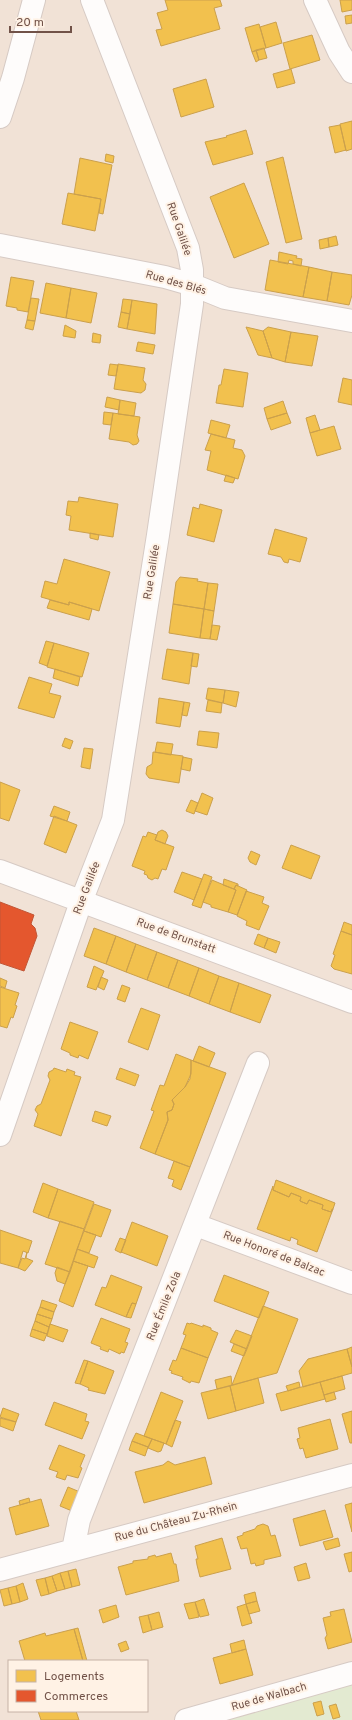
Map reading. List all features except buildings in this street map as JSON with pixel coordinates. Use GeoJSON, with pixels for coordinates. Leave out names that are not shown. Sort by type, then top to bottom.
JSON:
{"type":"FeatureCollection","features":[{"type":"Feature","properties":{"kind":"street"},"geometry":{"type":"LineString","coordinates":[[0,117],[13,78],[34,0]]}},
{"type":"Feature","properties":{"kind":"street"},"geometry":{"type":"LineString","coordinates":[[315,0],[339,52],[352,72]]}},
{"type":"Feature","properties":{"kind":"street","name":"Rue Galilée"},"geometry":{"type":"LineString","coordinates":[[0,1135],[81,902],[114,820],[158,535],[193,285],[188,248],[88,3]]}},
{"type":"Feature","properties":{"kind":"street","name":"Rue des Blés"},"geometry":{"type":"LineString","coordinates":[[0,245],[165,277],[193,285],[225,298],[352,321]]}},
{"type":"Feature","properties":{"kind":"street","name":"Rue de Brunstatt"},"geometry":{"type":"LineString","coordinates":[[0,871],[81,902],[192,941],[352,1002]]}},
{"type":"Feature","properties":{"kind":"street","name":"Rue Émile Zola"},"geometry":{"type":"LineString","coordinates":[[73,1550],[79,1520],[258,1063]]}},
{"type":"Feature","properties":{"kind":"street","name":"Rue Honoré de Balzac"},"geometry":{"type":"LineString","coordinates":[[196,1224],[352,1284]]}},
{"type":"Feature","properties":{"kind":"street","name":"Rue du Château Zu-Rhein"},"geometry":{"type":"LineString","coordinates":[[0,1570],[352,1475]]}},
{"type":"Feature","properties":{"kind":"street","name":"Rue de Walbach"},"geometry":{"type":"LineString","coordinates":[[186,1720],[352,1673]]}},
{"type":"Feature","properties":{"kind":"shaded area"},"geometry":{"type":"Polygon","coordinates":[[[0,0],[352,0],[352,1720],[0,1720],[0,0]]]}},
{"type":"Feature","properties":{"kind":"green space"},"geometry":{"type":"Polygon","coordinates":[[[352,1679],[352,1720],[213,1720],[352,1679]]]}}]}
